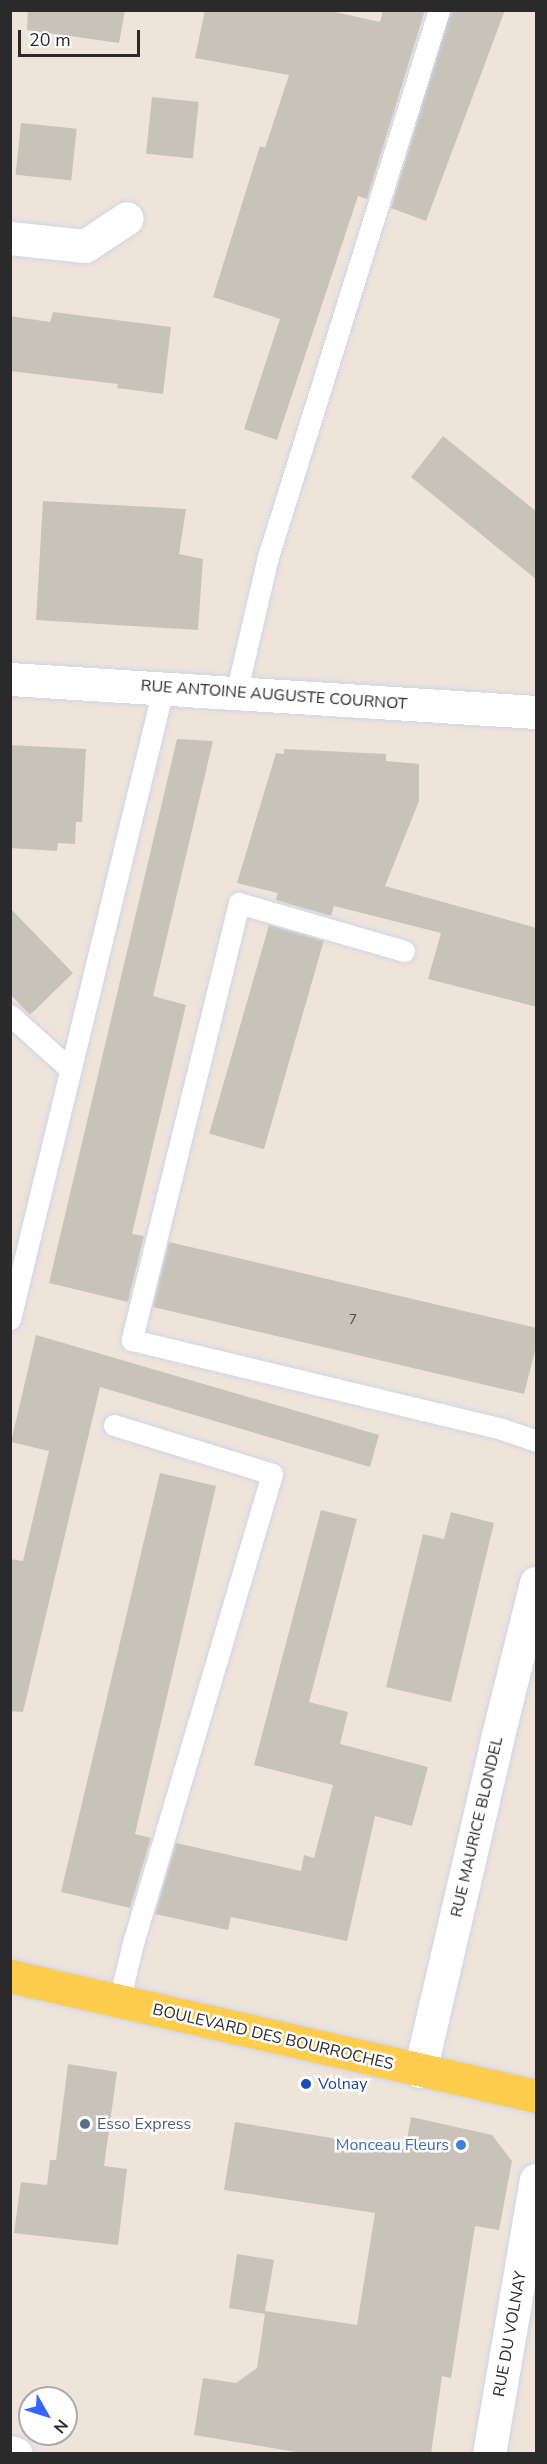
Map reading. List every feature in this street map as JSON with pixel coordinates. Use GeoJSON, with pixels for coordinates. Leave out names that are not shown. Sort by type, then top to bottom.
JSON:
{"type":"FeatureCollection","features":[{"type":"Feature","properties":{"kind":"main road","name":"BOULEVARD DES BOURROCHES"},"geometry":{"type":"LineString","coordinates":[[10,1976],[537,2096]]}},
{"type":"Feature","properties":{"kind":"street"},"geometry":{"type":"LineString","coordinates":[[10,238],[85,246],[128,218]]}},
{"type":"Feature","properties":{"kind":"street","name":"RUE ANTOINE AUGUSTE COURNOT"},"geometry":{"type":"LineString","coordinates":[[10,679],[537,712]]}},
{"type":"Feature","properties":{"kind":"street","name":"RUE MAURICE BLONDEL"},"geometry":{"type":"LineString","coordinates":[[420,2071],[497,1739],[537,1583]]}},
{"type":"Feature","properties":{"kind":"street","name":"RUE DU VOLNAY"},"geometry":{"type":"LineString","coordinates":[[489,2454],[537,2180]]}},
{"type":"Feature","properties":{"kind":"street"},"geometry":{"type":"LineString","coordinates":[[10,2452],[16,2454]]}},
{"type":"Feature","properties":{"kind":"lane"},"geometry":{"type":"LineString","coordinates":[[236,694],[268,557],[439,10]]}},
{"type":"Feature","properties":{"kind":"lane"},"geometry":{"type":"LineString","coordinates":[[10,1318],[14,1289],[163,689]]}},
{"type":"Feature","properties":{"kind":"lane"},"geometry":{"type":"LineString","coordinates":[[404,951],[238,903],[132,1340],[502,1429],[537,1441]]}},
{"type":"Feature","properties":{"kind":"lane"},"geometry":{"type":"LineString","coordinates":[[10,1015],[70,1069]]}},
{"type":"Feature","properties":{"kind":"lane"},"geometry":{"type":"LineString","coordinates":[[114,1425],[272,1474],[134,1939],[119,2001]]}},
{"type":"Feature","properties":{"kind":"building"},"geometry":{"type":"Polygon","coordinates":[[[28,10],[125,10],[119,43],[27,30],[28,10]]]}},
{"type":"Feature","properties":{"kind":"building"},"geometry":{"type":"Polygon","coordinates":[[[205,10],[326,10],[380,22],[383,10],[425,10],[367,199],[358,196],[277,440],[244,429],[280,319],[213,297],[260,146],[265,148],[289,75],[195,58],[205,10]]]}},
{"type":"Feature","properties":{"kind":"building"},"geometry":{"type":"Polygon","coordinates":[[[451,10],[505,10],[426,221],[391,208],[451,10]]]}},
{"type":"Feature","properties":{"kind":"building"},"geometry":{"type":"Polygon","coordinates":[[[152,97],[199,102],[193,159],[146,154],[152,97]]]}},
{"type":"Feature","properties":{"kind":"building"},"geometry":{"type":"Polygon","coordinates":[[[21,123],[77,129],[71,181],[16,175],[21,123]]]}},
{"type":"Feature","properties":{"kind":"building"},"geometry":{"type":"Polygon","coordinates":[[[53,312],[171,327],[163,394],[117,388],[118,384],[10,371],[10,316],[50,322],[53,312]]]}},
{"type":"Feature","properties":{"kind":"building"},"geometry":{"type":"Polygon","coordinates":[[[443,436],[537,512],[537,580],[411,477],[443,436]]]}},
{"type":"Feature","properties":{"kind":"building"},"geometry":{"type":"Polygon","coordinates":[[[43,501],[186,509],[179,554],[203,559],[198,630],[36,620],[43,501]]]}},
{"type":"Feature","properties":{"kind":"building"},"geometry":{"type":"Polygon","coordinates":[[[177,739],[213,741],[153,996],[186,1005],[132,1234],[144,1236],[128,1302],[49,1283],[177,739]]]}},
{"type":"Feature","properties":{"kind":"building"},"geometry":{"type":"Polygon","coordinates":[[[10,745],[86,749],[82,822],[76,822],[75,844],[58,843],[57,851],[10,848],[10,745]]]}},
{"type":"Feature","properties":{"kind":"building"},"geometry":{"type":"Polygon","coordinates":[[[284,749],[386,754],[386,761],[419,764],[419,801],[385,886],[537,928],[537,1007],[428,979],[441,933],[334,906],[331,916],[276,900],[278,893],[237,883],[276,753],[284,754],[284,749]]]}},
{"type":"Feature","properties":{"kind":"building"},"geometry":{"type":"Polygon","coordinates":[[[10,908],[73,973],[30,1015],[10,994],[10,908]]]}},
{"type":"Feature","properties":{"kind":"building"},"geometry":{"type":"Polygon","coordinates":[[[269,925],[324,941],[264,1149],[209,1134],[269,925]]]}},
{"type":"Feature","properties":{"kind":"building"},"geometry":{"type":"Polygon","coordinates":[[[169,1242],[537,1328],[537,1343],[524,1394],[153,1307],[169,1242]]]}},
{"type":"Feature","properties":{"kind":"building"},"geometry":{"type":"Polygon","coordinates":[[[36,1335],[379,1435],[370,1467],[100,1387],[23,1712],[10,1711],[10,1559],[23,1561],[49,1451],[11,1442],[36,1335]]]}},
{"type":"Feature","properties":{"kind":"building"},"geometry":{"type":"Polygon","coordinates":[[[160,1473],[216,1486],[135,1834],[151,1838],[130,1908],[61,1892],[160,1473]]]}},
{"type":"Feature","properties":{"kind":"building"},"geometry":{"type":"Polygon","coordinates":[[[321,1510],[357,1519],[309,1702],[348,1712],[340,1744],[428,1767],[412,1826],[375,1816],[347,1941],[231,1917],[228,1930],[155,1914],[176,1843],[301,1871],[304,1855],[314,1858],[333,1785],[254,1765],[321,1510]]]}},
{"type":"Feature","properties":{"kind":"building"},"geometry":{"type":"Polygon","coordinates":[[[451,1512],[494,1523],[451,1702],[386,1687],[423,1534],[444,1539],[451,1512]]]}},
{"type":"Feature","properties":{"kind":"building"},"geometry":{"type":"Polygon","coordinates":[[[68,2064],[117,2072],[104,2166],[127,2169],[118,2245],[14,2233],[21,2182],[47,2185],[50,2160],[56,2160],[68,2064]]]}},
{"type":"Feature","properties":{"kind":"building"},"geometry":{"type":"Polygon","coordinates":[[[411,2117],[492,2135],[512,2161],[499,2230],[475,2226],[451,2378],[442,2376],[431,2454],[308,2454],[194,2435],[203,2378],[236,2383],[257,2368],[265,2314],[229,2308],[237,2254],[274,2260],[265,2311],[357,2325],[375,2213],[224,2190],[235,2122],[405,2150],[411,2117]]]}},
{"type":"Feature","properties":{"kind":"place","name":"Volnay"},"geometry":{"type":"Point","coordinates":[306,2084]}},
{"type":"Feature","properties":{"kind":"place","name":"Esso Express"},"geometry":{"type":"Point","coordinates":[85,2124]}},
{"type":"Feature","properties":{"kind":"place","name":"Monceau Fleurs"},"geometry":{"type":"Point","coordinates":[461,2145]}}]}
